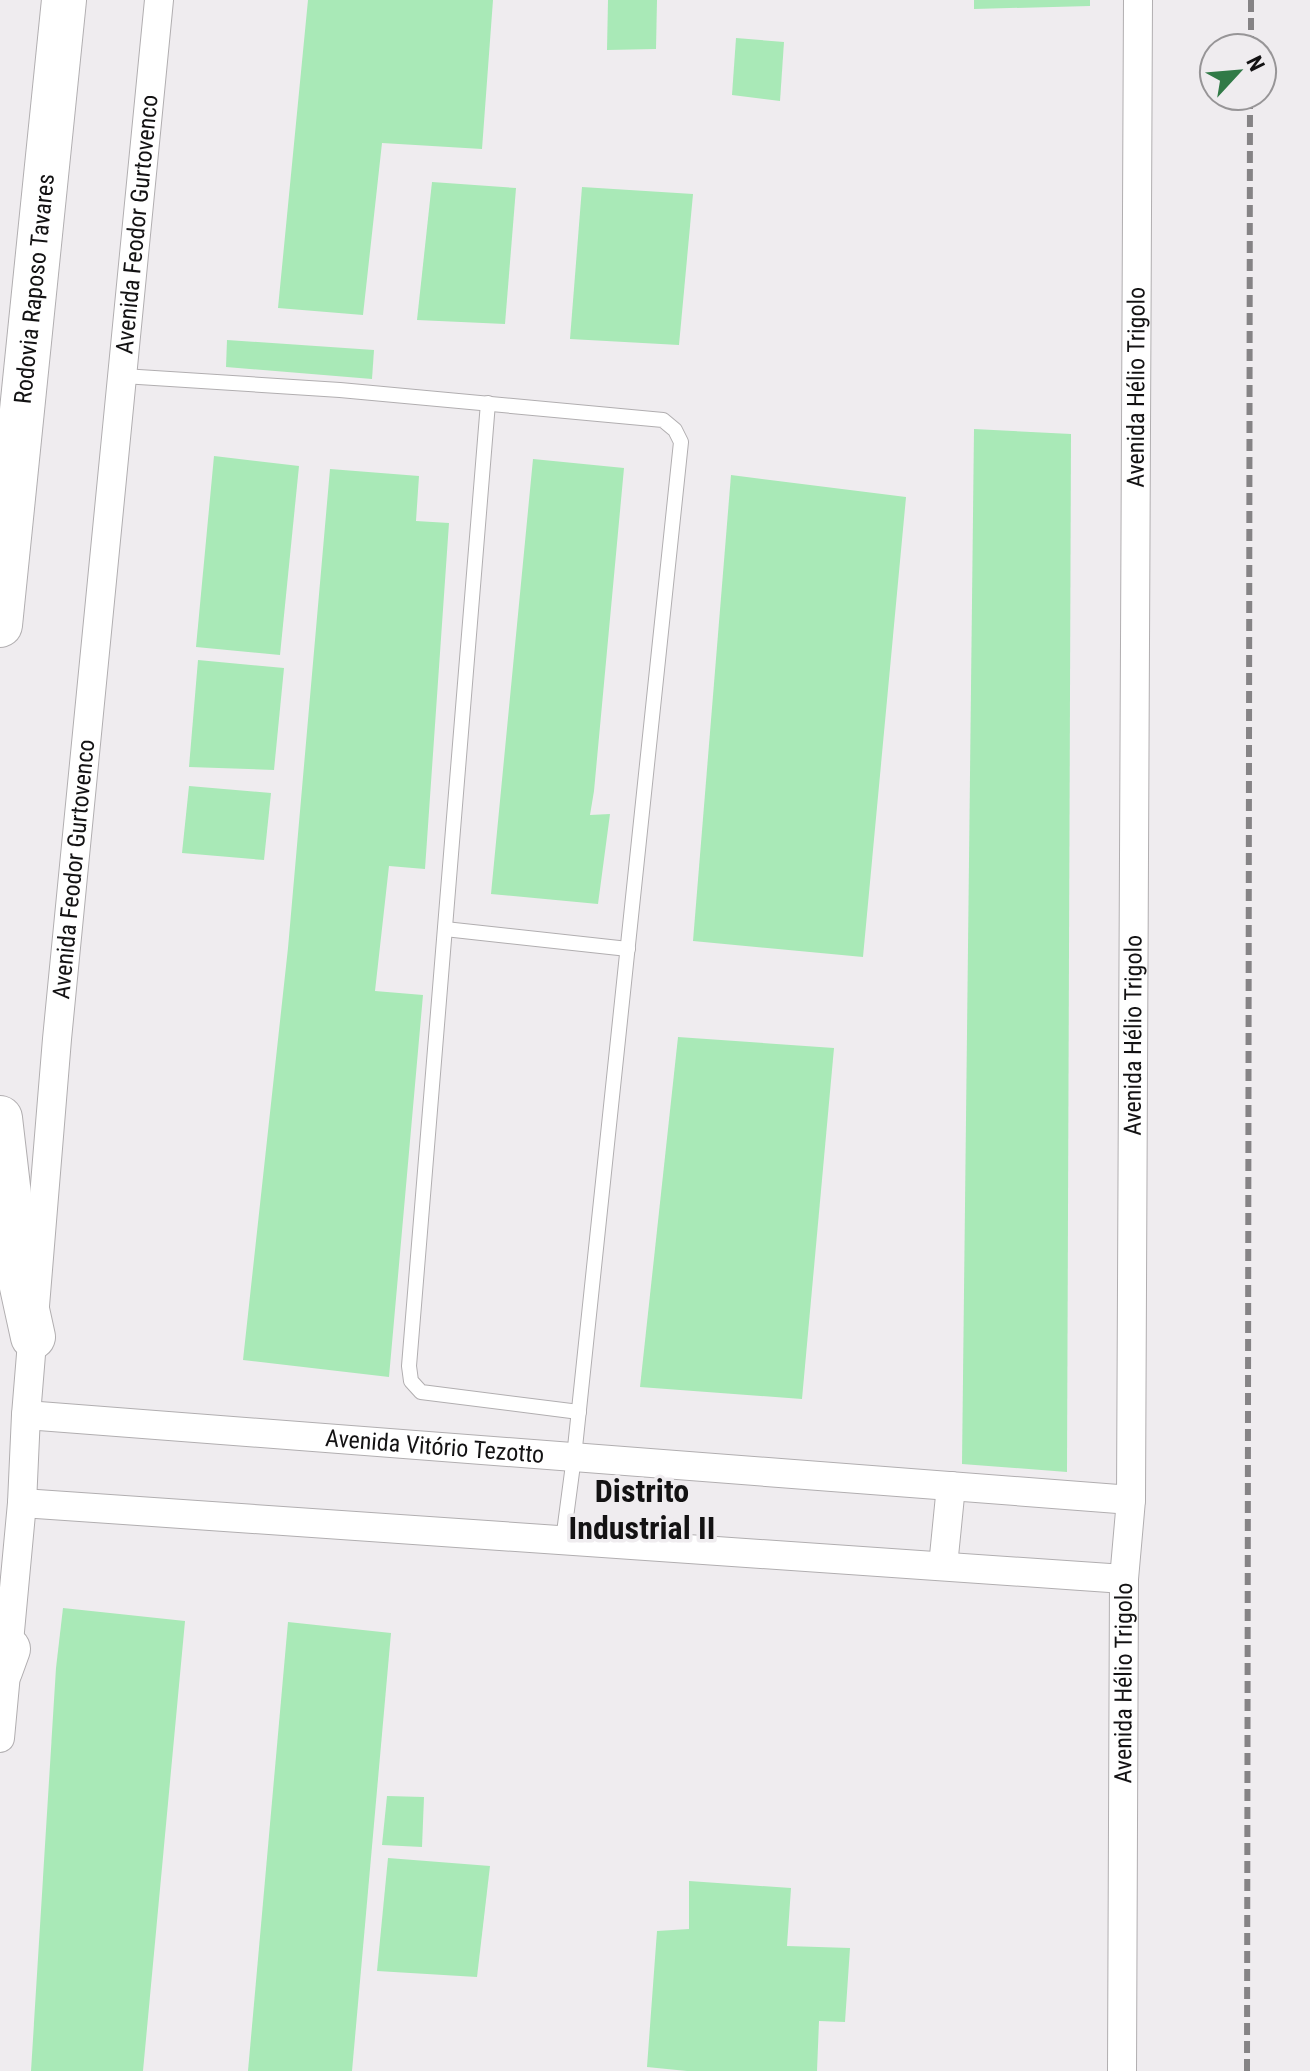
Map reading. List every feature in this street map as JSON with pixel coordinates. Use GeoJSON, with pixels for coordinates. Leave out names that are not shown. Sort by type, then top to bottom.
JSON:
{"type":"FeatureCollection","features":[{"type":"Feature","properties":{"kind":"highway","name":"Rodovia Raposo Tavares"},"geometry":{"type":"LineString","coordinates":[[0,625],[64,0]]}},
{"type":"Feature","properties":{"kind":"highway"},"geometry":{"type":"LineString","coordinates":[[0,1118],[17,1264],[33,1337]]}},
{"type":"Feature","properties":{"kind":"street","name":"Avenida Feodor Gurtovenco"},"geometry":{"type":"LineString","coordinates":[[0,1738],[4,1660],[22,1503],[26,1415],[57,1039],[159,0]]}},
{"type":"Feature","properties":{"kind":"street","name":"Avenida Hélio Trigolo"},"geometry":{"type":"LineString","coordinates":[[1122,2071],[1124,1579],[1131,1500],[1138,0]]}},
{"type":"Feature","properties":{"kind":"street","name":"Avenida Vitório Tezotto"},"geometry":{"type":"LineString","coordinates":[[26,1415],[1131,1500]]}},
{"type":"Feature","properties":{"kind":"street"},"geometry":{"type":"LineString","coordinates":[[943,1566],[951,1486]]}},
{"type":"Feature","properties":{"kind":"street"},"geometry":{"type":"LineString","coordinates":[[22,1503],[1124,1579]]}},
{"type":"Feature","properties":{"kind":"lane"},"geometry":{"type":"LineString","coordinates":[[123,376],[340,390],[663,420],[675,430],[681,442],[563,1540]]}},
{"type":"Feature","properties":{"kind":"lane"},"geometry":{"type":"LineString","coordinates":[[488,403],[409,1366],[411,1381],[421,1392],[579,1412]]}},
{"type":"Feature","properties":{"kind":"lane"},"geometry":{"type":"LineString","coordinates":[[445,929],[628,949]]}},
{"type":"Feature","properties":{"kind":"building"},"geometry":{"type":"Polygon","coordinates":[[[308,0],[493,0],[482,149],[382,143],[363,315],[278,308],[308,0]]]}},
{"type":"Feature","properties":{"kind":"building"},"geometry":{"type":"Polygon","coordinates":[[[608,0],[657,0],[656,49],[607,50],[608,0]]]}},
{"type":"Feature","properties":{"kind":"building"},"geometry":{"type":"Polygon","coordinates":[[[974,0],[1090,0],[1090,6],[974,9],[974,0]]]}},
{"type":"Feature","properties":{"kind":"building"},"geometry":{"type":"Polygon","coordinates":[[[736,38],[784,42],[780,101],[732,95],[736,38]]]}},
{"type":"Feature","properties":{"kind":"building"},"geometry":{"type":"Polygon","coordinates":[[[432,182],[516,188],[505,324],[417,320],[432,182]]]}},
{"type":"Feature","properties":{"kind":"building"},"geometry":{"type":"Polygon","coordinates":[[[582,187],[693,194],[679,345],[570,339],[582,187]]]}},
{"type":"Feature","properties":{"kind":"building"},"geometry":{"type":"Polygon","coordinates":[[[227,340],[374,350],[372,379],[226,367],[227,340]]]}},
{"type":"Feature","properties":{"kind":"building"},"geometry":{"type":"Polygon","coordinates":[[[974,429],[1071,434],[1067,1472],[962,1464],[974,429]]]}},
{"type":"Feature","properties":{"kind":"building"},"geometry":{"type":"Polygon","coordinates":[[[214,456],[299,466],[280,655],[196,647],[214,456]]]}},
{"type":"Feature","properties":{"kind":"building"},"geometry":{"type":"Polygon","coordinates":[[[533,459],[624,468],[590,815],[610,814],[598,904],[491,894],[533,459]]]}},
{"type":"Feature","properties":{"kind":"building"},"geometry":{"type":"Polygon","coordinates":[[[330,469],[419,476],[416,521],[449,523],[425,869],[389,866],[375,991],[423,995],[389,1377],[243,1360],[288,948],[330,469]]]}},
{"type":"Feature","properties":{"kind":"building"},"geometry":{"type":"Polygon","coordinates":[[[731,475],[906,497],[863,957],[693,941],[731,475]]]}},
{"type":"Feature","properties":{"kind":"building"},"geometry":{"type":"Polygon","coordinates":[[[198,660],[284,668],[274,770],[189,767],[198,660]]]}},
{"type":"Feature","properties":{"kind":"building"},"geometry":{"type":"Polygon","coordinates":[[[189,786],[271,793],[264,860],[182,853],[189,786]]]}},
{"type":"Feature","properties":{"kind":"building"},"geometry":{"type":"Polygon","coordinates":[[[678,1037],[834,1048],[802,1399],[640,1387],[678,1037]]]}},
{"type":"Feature","properties":{"kind":"building"},"geometry":{"type":"Polygon","coordinates":[[[63,1608],[185,1621],[143,2071],[31,2071],[56,1668],[63,1608]]]}},
{"type":"Feature","properties":{"kind":"building"},"geometry":{"type":"Polygon","coordinates":[[[288,1622],[391,1633],[352,2071],[248,2071],[288,1622]]]}},
{"type":"Feature","properties":{"kind":"building"},"geometry":{"type":"Polygon","coordinates":[[[387,1796],[424,1797],[422,1847],[382,1845],[387,1796]]]}},
{"type":"Feature","properties":{"kind":"building"},"geometry":{"type":"Polygon","coordinates":[[[388,1858],[490,1866],[477,1977],[377,1971],[388,1858]]]}},
{"type":"Feature","properties":{"kind":"building"},"geometry":{"type":"Polygon","coordinates":[[[689,1881],[791,1888],[787,1946],[850,1948],[845,2022],[819,2021],[817,2071],[687,2071],[647,2067],[657,1931],[689,1929],[689,1881]]]}},
{"type":"Feature","properties":{"kind":"railway"},"geometry":{"type":"LineString","coordinates":[[1251,0],[1251,32]]}},
{"type":"Feature","properties":{"kind":"railway"},"geometry":{"type":"LineString","coordinates":[[1247,2071],[1250,112]]}},
{"type":"Feature","properties":{"kind":"district","name":"Distrito Industrial II"},"geometry":{"type":"Point","coordinates":[642,1510]}}]}
